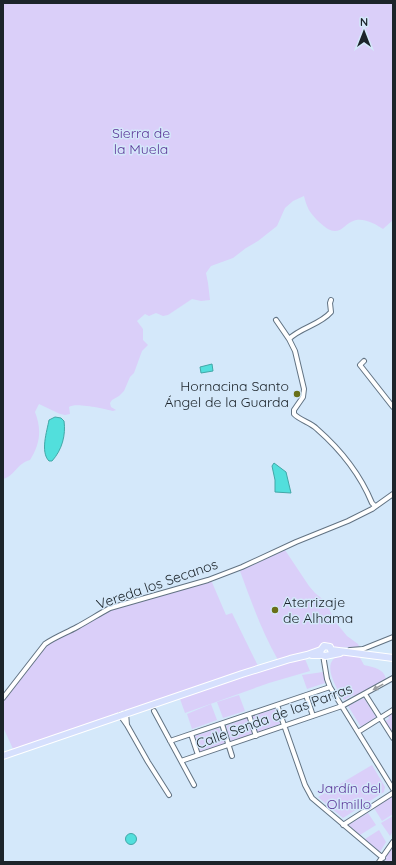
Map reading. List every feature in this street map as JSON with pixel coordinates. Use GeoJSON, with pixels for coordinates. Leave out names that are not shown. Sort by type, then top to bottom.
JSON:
{"type":"FeatureCollection","features":[{"type":"Feature","properties":{"kind":"main road"},"geometry":{"type":"LineString","coordinates":[[3,756],[123,714],[120,713],[142,708],[290,659],[307,655],[327,653],[351,653],[393,658]]}},
{"type":"Feature","properties":{"kind":"street"},"geometry":{"type":"LineString","coordinates":[[289,339],[300,330],[326,317],[331,312],[331,300]]}},
{"type":"Feature","properties":{"kind":"street"},"geometry":{"type":"LineString","coordinates":[[276,320],[297,354],[304,389],[303,397],[294,410],[294,414],[302,421],[316,427],[358,473],[372,503],[375,506]]}},
{"type":"Feature","properties":{"kind":"street"},"geometry":{"type":"LineString","coordinates":[[364,362],[360,365],[393,407]]}},
{"type":"Feature","properties":{"kind":"street","name":"Vereda los Secanos"},"geometry":{"type":"LineString","coordinates":[[3,698],[45,644],[78,627],[98,614],[110,608],[208,580],[242,567],[296,542],[348,521],[372,509],[393,494]]}},
{"type":"Feature","properties":{"kind":"street"},"geometry":{"type":"LineString","coordinates":[[393,637],[370,647],[358,650],[327,653],[326,668],[327,679],[330,687],[393,789]]}},
{"type":"Feature","properties":{"kind":"street"},"geometry":{"type":"LineString","coordinates":[[369,655],[368,651],[370,647]]}},
{"type":"Feature","properties":{"kind":"street","name":"Calle Senda de las Parras"},"geometry":{"type":"LineString","coordinates":[[181,761],[342,706],[393,679]]}},
{"type":"Feature","properties":{"kind":"street"},"geometry":{"type":"LineString","coordinates":[[170,741],[330,687]]}},
{"type":"Feature","properties":{"kind":"street"},"geometry":{"type":"LineString","coordinates":[[365,694],[393,738]]}},
{"type":"Feature","properties":{"kind":"street"},"geometry":{"type":"LineString","coordinates":[[306,695],[313,716]]}},
{"type":"Feature","properties":{"kind":"street"},"geometry":{"type":"LineString","coordinates":[[277,705],[304,785],[308,792],[316,802],[383,858]]}},
{"type":"Feature","properties":{"kind":"street"},"geometry":{"type":"LineString","coordinates":[[358,732],[393,710]]}},
{"type":"Feature","properties":{"kind":"street"},"geometry":{"type":"LineString","coordinates":[[154,712],[194,785]]}},
{"type":"Feature","properties":{"kind":"street"},"geometry":{"type":"LineString","coordinates":[[123,714],[127,725],[148,762],[169,795]]}},
{"type":"Feature","properties":{"kind":"street"},"geometry":{"type":"LineString","coordinates":[[249,715],[256,736]]}},
{"type":"Feature","properties":{"kind":"street"},"geometry":{"type":"LineString","coordinates":[[222,724],[232,756]]}},
{"type":"Feature","properties":{"kind":"street"},"geometry":{"type":"LineString","coordinates":[[191,734],[198,755]]}},
{"type":"Feature","properties":{"kind":"street"},"geometry":{"type":"LineString","coordinates":[[343,824],[393,793]]}},
{"type":"Feature","properties":{"kind":"street"},"geometry":{"type":"LineString","coordinates":[[379,862],[393,842]]}},
{"type":"Feature","properties":{"kind":"green space","name":"Sierra de la Muela"},"geometry":{"type":"Polygon","coordinates":[[[3,3],[393,3],[393,220],[383,229],[368,221],[355,220],[340,230],[332,231],[312,215],[304,196],[293,201],[285,208],[277,226],[233,258],[211,266],[206,273],[210,300],[201,301],[192,299],[168,315],[163,316],[156,313],[149,316],[145,314],[137,321],[143,329],[143,340],[148,345],[142,351],[134,373],[130,377],[124,391],[110,403],[111,407],[116,410],[113,411],[77,405],[69,407],[70,414],[65,415],[39,404],[35,412],[39,425],[39,437],[36,448],[30,460],[22,464],[3,479],[3,3]]]}},
{"type":"Feature","properties":{"kind":"green space"},"geometry":{"type":"Polygon","coordinates":[[[285,550],[309,586],[326,602],[334,620],[347,636],[358,644],[360,648],[335,647],[326,643],[316,650],[278,660],[262,627],[240,571],[285,550]]]}},
{"type":"Feature","properties":{"kind":"green space"},"geometry":{"type":"Polygon","coordinates":[[[211,580],[226,615],[232,613],[258,666],[142,706],[121,711],[105,718],[13,749],[3,727],[3,699],[47,644],[112,609],[211,580]]]}},
{"type":"Feature","properties":{"kind":"green space"},"geometry":{"type":"Polygon","coordinates":[[[342,655],[359,656],[364,665],[381,671],[384,674],[386,681],[355,698],[353,695],[344,700],[337,689],[330,669],[331,663],[335,658],[342,655]]]}},
{"type":"Feature","properties":{"kind":"green space"},"geometry":{"type":"Polygon","coordinates":[[[305,659],[310,671],[269,683],[185,713],[180,699],[290,661],[305,659]]]}},
{"type":"Feature","properties":{"kind":"green space"},"geometry":{"type":"Polygon","coordinates":[[[323,672],[325,683],[307,689],[302,675],[323,672]]]}},
{"type":"Feature","properties":{"kind":"green space"},"geometry":{"type":"Polygon","coordinates":[[[239,695],[245,711],[223,718],[217,702],[239,695]]]}},
{"type":"Feature","properties":{"kind":"green space"},"geometry":{"type":"Polygon","coordinates":[[[364,698],[376,717],[361,727],[348,706],[364,698]]]}},
{"type":"Feature","properties":{"kind":"green space"},"geometry":{"type":"Polygon","coordinates":[[[211,704],[217,720],[192,729],[187,714],[211,704]]]}},
{"type":"Feature","properties":{"kind":"green space"},"geometry":{"type":"Polygon","coordinates":[[[275,709],[280,724],[257,732],[252,716],[275,709]]]}},
{"type":"Feature","properties":{"kind":"green space"},"geometry":{"type":"Polygon","coordinates":[[[393,713],[393,734],[385,721],[389,719],[388,716],[393,713]]]}},
{"type":"Feature","properties":{"kind":"green space"},"geometry":{"type":"Polygon","coordinates":[[[247,718],[253,734],[231,741],[226,726],[247,718]]]}},
{"type":"Feature","properties":{"kind":"green space"},"geometry":{"type":"Polygon","coordinates":[[[219,728],[225,743],[200,752],[195,736],[219,728]]]}},
{"type":"Feature","properties":{"kind":"green space","name":"Jardín del Olmillo"},"geometry":{"type":"Polygon","coordinates":[[[372,765],[385,787],[384,792],[343,818],[318,797],[372,765]]]}},
{"type":"Feature","properties":{"kind":"green space"},"geometry":{"type":"Polygon","coordinates":[[[393,796],[393,814],[382,821],[374,808],[393,796]]]}},
{"type":"Feature","properties":{"kind":"green space"},"geometry":{"type":"Polygon","coordinates":[[[368,813],[376,825],[360,835],[348,825],[368,813]]]}},
{"type":"Feature","properties":{"kind":"green space"},"geometry":{"type":"Polygon","coordinates":[[[393,816],[393,831],[390,836],[381,823],[393,816]]]}},
{"type":"Feature","properties":{"kind":"green space"},"geometry":{"type":"Polygon","coordinates":[[[379,830],[386,842],[380,852],[365,839],[379,830]]]}},
{"type":"Feature","properties":{"kind":"green space"},"geometry":{"type":"Polygon","coordinates":[[[393,847],[393,862],[388,862],[384,859],[393,847]]]}},
{"type":"Feature","properties":{"kind":"shaded area"},"geometry":{"type":"Polygon","coordinates":[[[212,364],[213,371],[201,373],[200,367],[212,364]]]}},
{"type":"Feature","properties":{"kind":"shaded area"},"geometry":{"type":"Polygon","coordinates":[[[55,417],[61,418],[64,421],[64,437],[61,447],[55,457],[52,461],[49,461],[45,452],[45,441],[49,420],[55,417]]]}},
{"type":"Feature","properties":{"kind":"shaded area"},"geometry":{"type":"Polygon","coordinates":[[[274,463],[286,472],[291,493],[275,492],[275,480],[272,466],[274,463]]]}},
{"type":"Feature","properties":{"kind":"shaded area"},"geometry":{"type":"Polygon","coordinates":[[[131,833],[135,835],[137,839],[135,843],[131,845],[127,843],[125,839],[127,835],[131,833]]]}},
{"type":"Feature","properties":{"kind":"place","name":"Hornacina Santo Ángel de la Guarda"},"geometry":{"type":"Point","coordinates":[297,394]}},
{"type":"Feature","properties":{"kind":"place","name":"Aterrizaje de Alhama"},"geometry":{"type":"Point","coordinates":[275,610]}}]}
